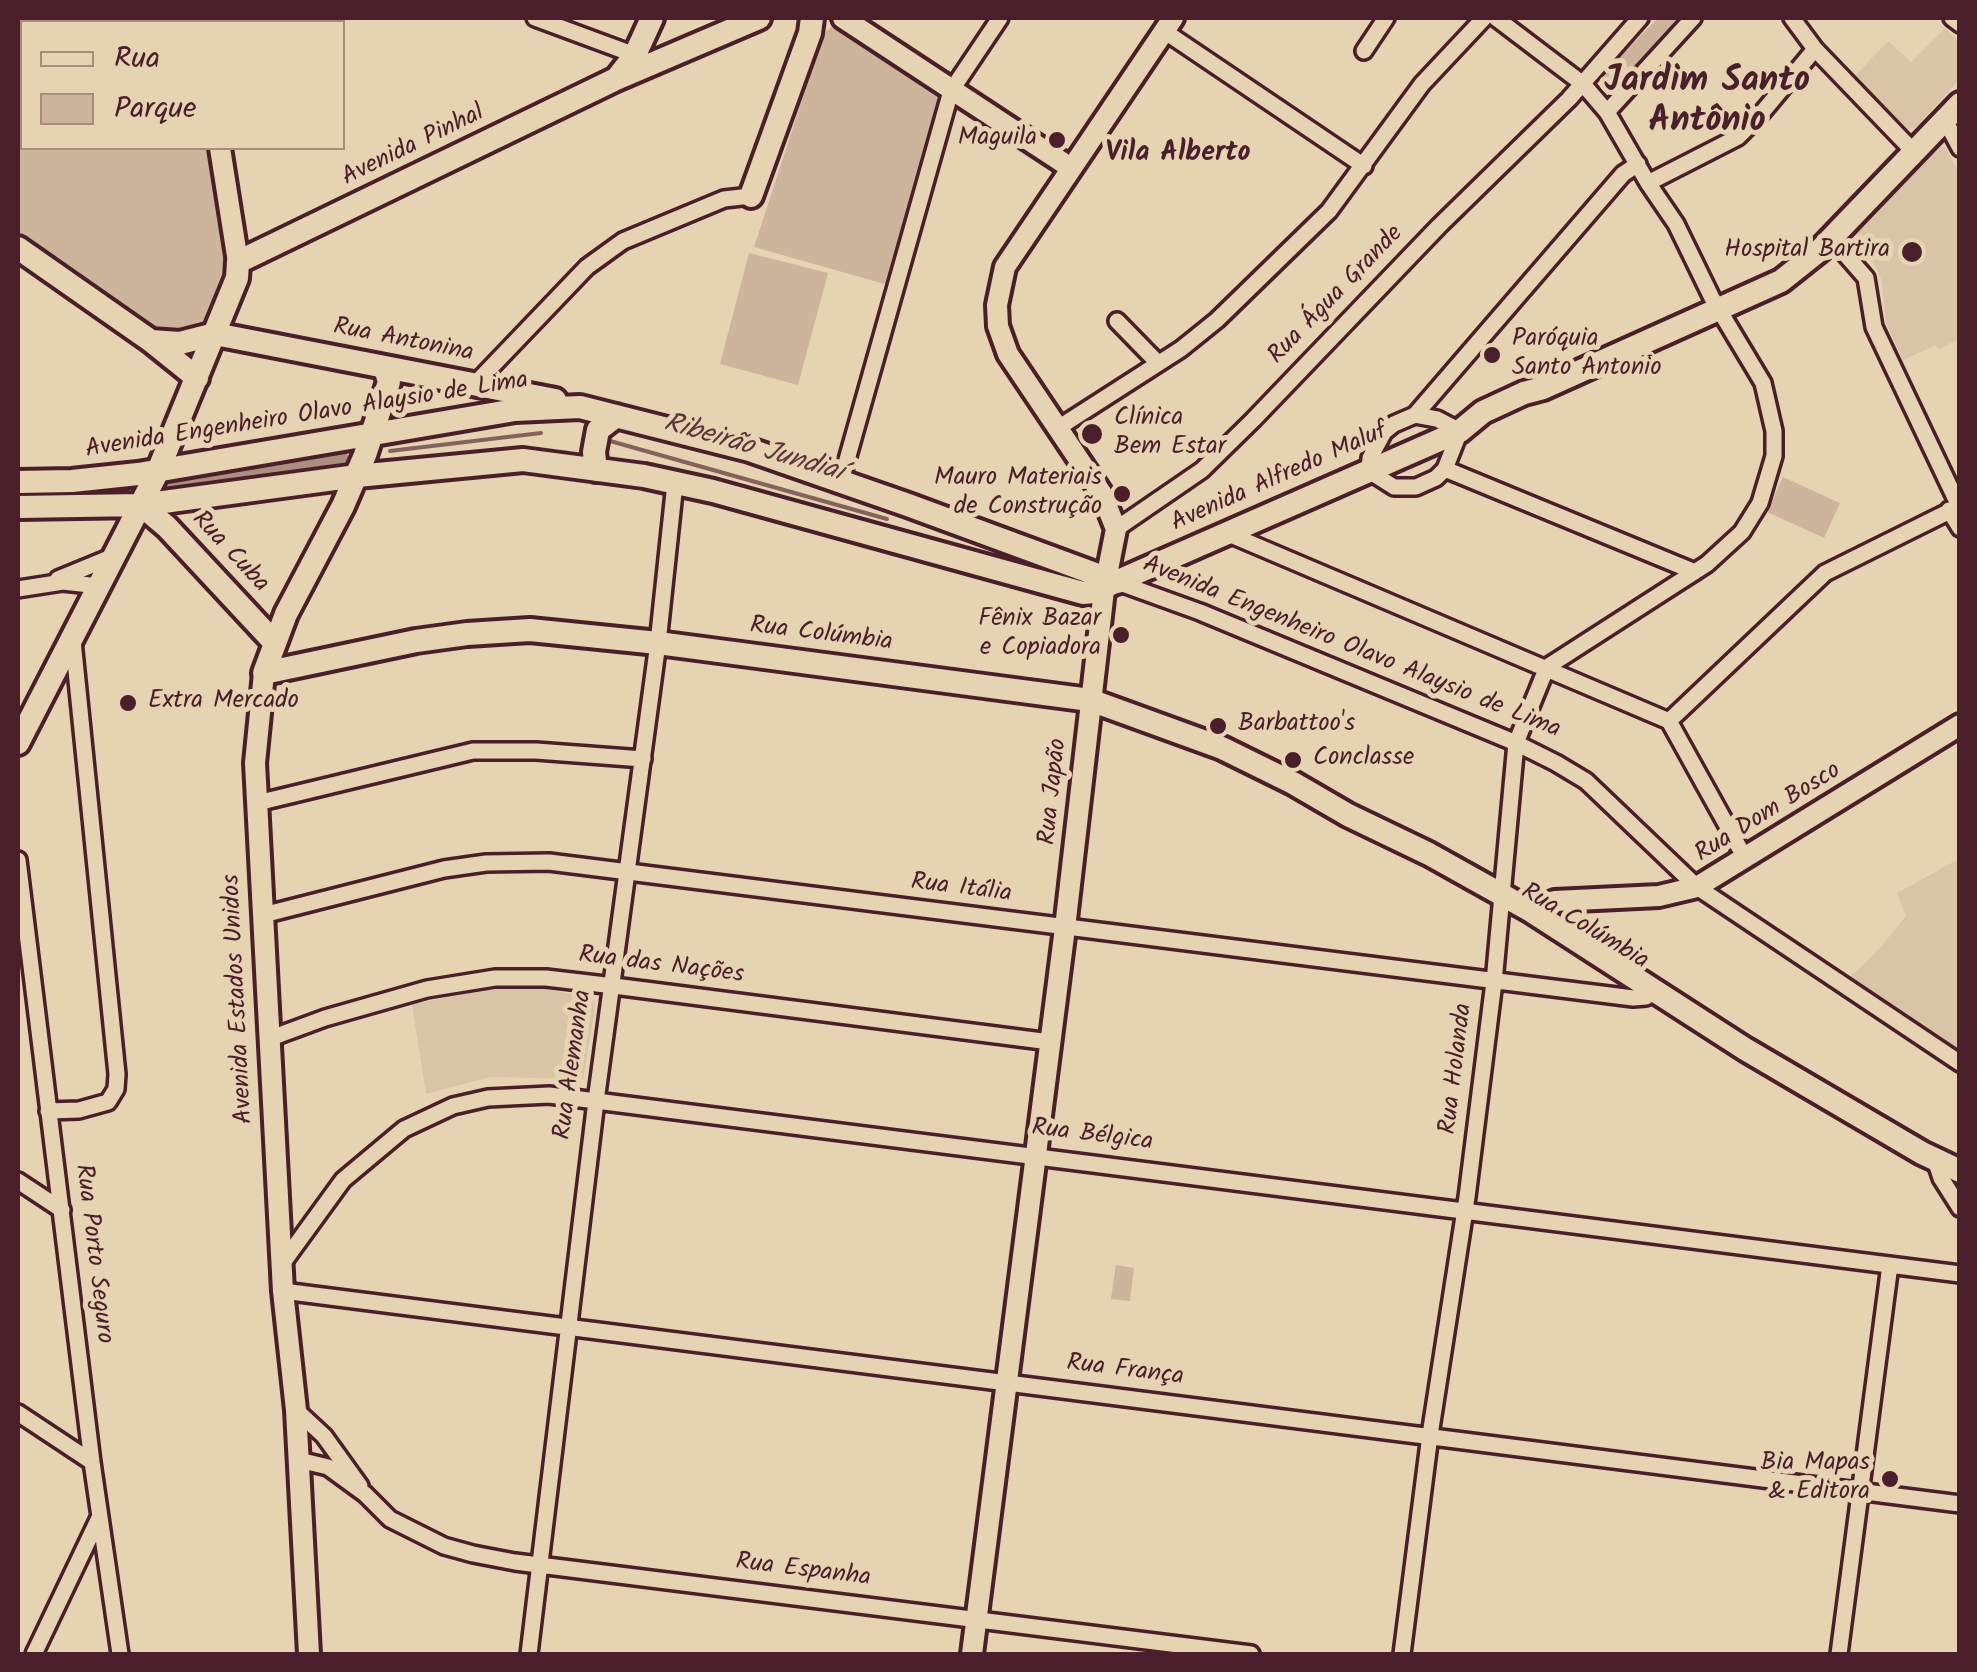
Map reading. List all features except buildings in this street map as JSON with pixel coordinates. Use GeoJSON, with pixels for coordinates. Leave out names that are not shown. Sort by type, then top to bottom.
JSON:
{"type":"FeatureCollection","features":[{"type":"Feature","properties":{"kind":"main road","name":"Avenida Pinhal"},"geometry":{"type":"LineString","coordinates":[[238,262],[614,80],[641,60],[652,18]]}},
{"type":"Feature","properties":{"kind":"main road"},"geometry":{"type":"LineString","coordinates":[[652,18],[656,34],[672,42],[707,39]]}},
{"type":"Feature","properties":{"kind":"main road"},"geometry":{"type":"LineString","coordinates":[[641,60],[759,18]]}},
{"type":"Feature","properties":{"kind":"main road"},"geometry":{"type":"LineString","coordinates":[[751,196],[812,18]]}},
{"type":"Feature","properties":{"kind":"main road","name":"Avenida Alfredo Maluf"},"geometry":{"type":"LineString","coordinates":[[1110,583],[1529,400],[1543,388],[1781,282],[1832,239],[1952,112]]}},
{"type":"Feature","properties":{"kind":"main road"},"geometry":{"type":"LineString","coordinates":[[18,248],[196,378]]}},
{"type":"Feature","properties":{"kind":"main road"},"geometry":{"type":"LineString","coordinates":[[18,743],[158,471],[238,278],[238,262]]}},
{"type":"Feature","properties":{"kind":"main road"},"geometry":{"type":"LineString","coordinates":[[150,341],[180,343],[216,334]]}},
{"type":"Feature","properties":{"kind":"main road","name":"Rua Antonina"},"geometry":{"type":"LineString","coordinates":[[216,334],[546,397],[580,408]]}},
{"type":"Feature","properties":{"kind":"main road","name":"Avenida Estados Unidos"},"geometry":{"type":"LineString","coordinates":[[264,673],[274,642],[374,434],[389,382],[385,368]]}},
{"type":"Feature","properties":{"kind":"main road","name":"Avenida Engenheiro Olavo Alaysio de Lima"},"geometry":{"type":"LineString","coordinates":[[18,482],[72,481],[158,471],[516,410],[580,408],[714,440],[841,481],[1110,583]]}},
{"type":"Feature","properties":{"kind":"main road"},"geometry":{"type":"LineString","coordinates":[[596,470],[598,430],[616,416]]}},
{"type":"Feature","properties":{"kind":"main road","name":"Avenida Engenheiro Olavo Alaysio de Lima"},"geometry":{"type":"LineString","coordinates":[[18,507],[140,505],[357,476],[523,460],[675,483],[1083,592],[1110,583]]}},
{"type":"Feature","properties":{"kind":"main road","name":"Rua Cuba"},"geometry":{"type":"LineString","coordinates":[[140,505],[167,527],[274,642]]}},
{"type":"Feature","properties":{"kind":"main road"},"geometry":{"type":"LineString","coordinates":[[892,540],[904,529],[908,505]]}},
{"type":"Feature","properties":{"kind":"main road","name":"Rua Colúmbia"},"geometry":{"type":"LineString","coordinates":[[264,673],[416,641],[482,632],[562,632],[1090,700],[1222,748],[1429,854],[1651,994],[1960,1171]]}},
{"type":"Feature","properties":{"kind":"street"},"geometry":{"type":"LineString","coordinates":[[534,18],[641,60]]}},
{"type":"Feature","properties":{"kind":"street"},"geometry":{"type":"LineString","coordinates":[[843,18],[1071,168]]}},
{"type":"Feature","properties":{"kind":"street"},"geometry":{"type":"LineString","coordinates":[[841,481],[951,91],[1000,18]]}},
{"type":"Feature","properties":{"kind":"street"},"geometry":{"type":"LineString","coordinates":[[1364,51],[1386,18]]}},
{"type":"Feature","properties":{"kind":"street"},"geometry":{"type":"LineString","coordinates":[[1058,428],[1158,364],[1217,320],[1329,211],[1422,84],[1484,18]]}},
{"type":"Feature","properties":{"kind":"street"},"geometry":{"type":"LineString","coordinates":[[1496,18],[1582,84],[1606,112],[1676,224],[1754,366],[1768,398],[1774,456],[1770,478],[1752,518],[1729,546],[1547,668]]}},
{"type":"Feature","properties":{"kind":"street","name":"Rua Água Grande"},"geometry":{"type":"LineString","coordinates":[[1116,529],[1202,470],[1582,84],[1640,18]]}},
{"type":"Feature","properties":{"kind":"street"},"geometry":{"type":"LineString","coordinates":[[1606,112],[1693,18]]}},
{"type":"Feature","properties":{"kind":"street"},"geometry":{"type":"LineString","coordinates":[[1792,18],[1815,49],[1914,152]]}},
{"type":"Feature","properties":{"kind":"street"},"geometry":{"type":"LineString","coordinates":[[1952,18],[1960,24]]}},
{"type":"Feature","properties":{"kind":"street"},"geometry":{"type":"LineString","coordinates":[[1116,529],[1102,494],[1008,354],[998,326],[997,305],[1005,267],[1168,24],[1364,166]]}},
{"type":"Feature","properties":{"kind":"street"},"geometry":{"type":"LineString","coordinates":[[1648,183],[1738,137],[1815,49]]}},
{"type":"Feature","properties":{"kind":"street"},"geometry":{"type":"LineString","coordinates":[[1952,112],[1960,148]]}},
{"type":"Feature","properties":{"kind":"street"},"geometry":{"type":"LineString","coordinates":[[220,150],[238,262]]}},
{"type":"Feature","properties":{"kind":"street"},"geometry":{"type":"LineString","coordinates":[[1415,415],[1461,428],[1445,470],[1426,483],[1394,487],[1368,472],[1378,440],[1394,424],[1415,415],[1623,174],[1638,164]]}},
{"type":"Feature","properties":{"kind":"street"},"geometry":{"type":"LineString","coordinates":[[475,384],[602,255],[622,241],[697,209],[738,195],[751,196]]}},
{"type":"Feature","properties":{"kind":"street"},"geometry":{"type":"LineString","coordinates":[[1832,239],[1866,278],[1874,327],[1956,507],[1960,528]]}},
{"type":"Feature","properties":{"kind":"street"},"geometry":{"type":"LineString","coordinates":[[1117,322],[1158,364]]}},
{"type":"Feature","properties":{"kind":"street"},"geometry":{"type":"LineString","coordinates":[[1445,470],[1695,572]]}},
{"type":"Feature","properties":{"kind":"street","name":"Rua Alemanha"},"geometry":{"type":"LineString","coordinates":[[529,1654],[675,483]]}},
{"type":"Feature","properties":{"kind":"street"},"geometry":{"type":"LineString","coordinates":[[1669,721],[1825,573],[1956,507]]}},
{"type":"Feature","properties":{"kind":"street","name":"Rua Japão"},"geometry":{"type":"LineString","coordinates":[[972,1654],[1065,928],[1090,700],[1116,529]]}},
{"type":"Feature","properties":{"kind":"street"},"geometry":{"type":"LineString","coordinates":[[1224,532],[1669,721],[1745,858]]}},
{"type":"Feature","properties":{"kind":"street"},"geometry":{"type":"LineString","coordinates":[[45,584],[114,556]]}},
{"type":"Feature","properties":{"kind":"street","name":"Avenida Engenheiro Olavo Alaysio de Lima"},"geometry":{"type":"LineString","coordinates":[[1110,583],[1200,612],[1516,743],[1586,782],[1698,887],[1960,1063]]}},
{"type":"Feature","properties":{"kind":"street"},"geometry":{"type":"LineString","coordinates":[[18,588],[45,584],[99,586]]}},
{"type":"Feature","properties":{"kind":"street"},"geometry":{"type":"LineString","coordinates":[[48,1110],[80,1110],[108,1102],[116,1089],[117,1074],[72,637]]}},
{"type":"Feature","properties":{"kind":"street","name":"Rua Holanda"},"geometry":{"type":"LineString","coordinates":[[1402,1654],[1430,1435],[1466,1210],[1494,982],[1511,908],[1516,743],[1547,668]]}},
{"type":"Feature","properties":{"kind":"street","name":"Avenida Estados Unidos"},"geometry":{"type":"LineString","coordinates":[[264,673],[256,732],[257,803],[282,1264],[296,1410],[309,1654]]}},
{"type":"Feature","properties":{"kind":"street","name":"Rua Dom Bosco"},"geometry":{"type":"LineString","coordinates":[[1511,908],[1555,901],[1658,896],[1698,887],[1960,725]]}},
{"type":"Feature","properties":{"kind":"street"},"geometry":{"type":"LineString","coordinates":[[257,803],[474,751],[536,750],[643,760]]}},
{"type":"Feature","properties":{"kind":"street","name":"Rua Porto Seguro"},"geometry":{"type":"LineString","coordinates":[[18,860],[92,1462],[120,1654]]}},
{"type":"Feature","properties":{"kind":"street","name":"Rua Itália"},"geometry":{"type":"LineString","coordinates":[[263,915],[444,869],[486,863],[548,862],[1494,982],[1651,994]]}},
{"type":"Feature","properties":{"kind":"street","name":"Rua das Nações"},"geometry":{"type":"LineString","coordinates":[[271,1038],[325,1018],[464,982],[546,978],[1050,1042]]}},
{"type":"Feature","properties":{"kind":"street","name":"Rua Bélgica"},"geometry":{"type":"LineString","coordinates":[[282,1264],[343,1180],[386,1142],[422,1119],[488,1098],[549,1095],[1960,1274]]}},
{"type":"Feature","properties":{"kind":"street"},"geometry":{"type":"LineString","coordinates":[[1935,1160],[1958,1206]]}},
{"type":"Feature","properties":{"kind":"street"},"geometry":{"type":"LineString","coordinates":[[1958,1206],[1960,1179]]}},
{"type":"Feature","properties":{"kind":"street"},"geometry":{"type":"LineString","coordinates":[[18,1181],[62,1210]]}},
{"type":"Feature","properties":{"kind":"street"},"geometry":{"type":"LineString","coordinates":[[1839,1654],[1890,1265]]}},
{"type":"Feature","properties":{"kind":"street","name":"Rua França"},"geometry":{"type":"LineString","coordinates":[[284,1291],[1960,1504]]}},
{"type":"Feature","properties":{"kind":"street","name":"Rua Espanha"},"geometry":{"type":"LineString","coordinates":[[296,1410],[324,1436],[365,1494]]}},
{"type":"Feature","properties":{"kind":"street"},"geometry":{"type":"LineString","coordinates":[[18,1413],[92,1462]]}},
{"type":"Feature","properties":{"kind":"street","name":"Rua Espanha"},"geometry":{"type":"LineString","coordinates":[[299,1460],[328,1467],[365,1494],[390,1519],[444,1546],[540,1565],[1252,1654]]}},
{"type":"Feature","properties":{"kind":"street"},"geometry":{"type":"LineString","coordinates":[[34,1654],[100,1517]]}},
{"type":"Feature","properties":{"kind":"shaded area"},"geometry":{"type":"Polygon","coordinates":[[[1945,28],[1959,42],[1959,80],[1915,128],[1905,129],[1853,78],[1888,41],[1911,62],[1945,28]]]}},
{"type":"Feature","properties":{"kind":"shaded area","name":"Hospital Bartira"},"geometry":{"type":"Polygon","coordinates":[[[1940,147],[1945,147],[1959,173],[1959,339],[1903,360],[1886,323],[1882,282],[1875,265],[1849,236],[1940,147]]]}},
{"type":"Feature","properties":{"kind":"shaded area"},"geometry":{"type":"Polygon","coordinates":[[[1959,859],[1959,1056],[1847,980],[1906,916],[1897,893],[1959,859]]]}},
{"type":"Feature","properties":{"kind":"shaded area"},"geometry":{"type":"Polygon","coordinates":[[[493,989],[544,989],[590,997],[595,1002],[583,1079],[490,1077],[426,1094],[412,1004],[493,989]]]}},
{"type":"Feature","properties":{"kind":"green space"},"geometry":{"type":"Polygon","coordinates":[[[18,18],[189,18],[20,20],[20,150],[210,150],[228,256],[224,280],[204,326],[198,331],[162,333],[18,231],[18,18]]]}},
{"type":"Feature","properties":{"kind":"green space"},"geometry":{"type":"Polygon","coordinates":[[[1658,18],[1684,18],[1627,82],[1608,89],[1603,79],[1607,70],[1658,18]]]}},
{"type":"Feature","properties":{"kind":"green space"},"geometry":{"type":"Polygon","coordinates":[[[834,25],[844,27],[941,95],[888,285],[754,247],[824,33],[834,25]]]}},
{"type":"Feature","properties":{"kind":"green space"},"geometry":{"type":"Polygon","coordinates":[[[749,253],[828,273],[798,385],[720,364],[749,253]]]}},
{"type":"Feature","properties":{"kind":"green space"},"geometry":{"type":"Polygon","coordinates":[[[1783,477],[1840,503],[1824,538],[1767,512],[1783,477]]]}},
{"type":"Feature","properties":{"kind":"green space"},"geometry":{"type":"Polygon","coordinates":[[[1116,1265],[1134,1268],[1130,1301],[1111,1299],[1116,1265]]]}},
{"type":"Feature","properties":{"kind":"waterway","name":"Ribeirão Jundiaí"},"geometry":{"type":"LineString","coordinates":[[390,451],[541,433]]}},
{"type":"Feature","properties":{"kind":"waterway","name":"Ribeirão Jundiaí"},"geometry":{"type":"LineString","coordinates":[[603,439],[887,519]]}},
{"type":"Feature","properties":{"kind":"waterway","name":"Ribeirão Jundiaí"},"geometry":{"type":"LineString","coordinates":[[171,486],[336,459]]}},
{"type":"Feature","properties":{"kind":"place","name":"Maguila"},"geometry":{"type":"Point","coordinates":[1057,140]}},
{"type":"Feature","properties":{"kind":"place","name":"Hospital Bartira"},"geometry":{"type":"Point","coordinates":[1912,252]}},
{"type":"Feature","properties":{"kind":"place","name":"Paróquia Santo Antonio"},"geometry":{"type":"Point","coordinates":[1492,355]}},
{"type":"Feature","properties":{"kind":"place","name":"Clínica Bem Estar"},"geometry":{"type":"Point","coordinates":[1092,434]}},
{"type":"Feature","properties":{"kind":"place","name":"Mauro Materiais de Construção"},"geometry":{"type":"Point","coordinates":[1122,494]}},
{"type":"Feature","properties":{"kind":"place","name":"Fênix Bazar e Copiadora"},"geometry":{"type":"Point","coordinates":[1121,635]}},
{"type":"Feature","properties":{"kind":"place","name":"Extra Mercado"},"geometry":{"type":"Point","coordinates":[128,703]}},
{"type":"Feature","properties":{"kind":"place","name":"Barbattoo's"},"geometry":{"type":"Point","coordinates":[1218,726]}},
{"type":"Feature","properties":{"kind":"place","name":"Conclasse"},"geometry":{"type":"Point","coordinates":[1293,760]}},
{"type":"Feature","properties":{"kind":"place","name":"Bia Mapas & Editora"},"geometry":{"type":"Point","coordinates":[1890,1479]}},
{"type":"Feature","properties":{"kind":"district","name":"Jardim Santo Antônio"},"geometry":{"type":"Point","coordinates":[1707,104]}},
{"type":"Feature","properties":{"kind":"district","name":"Vila Alberto"},"geometry":{"type":"Point","coordinates":[1178,155]}}]}
